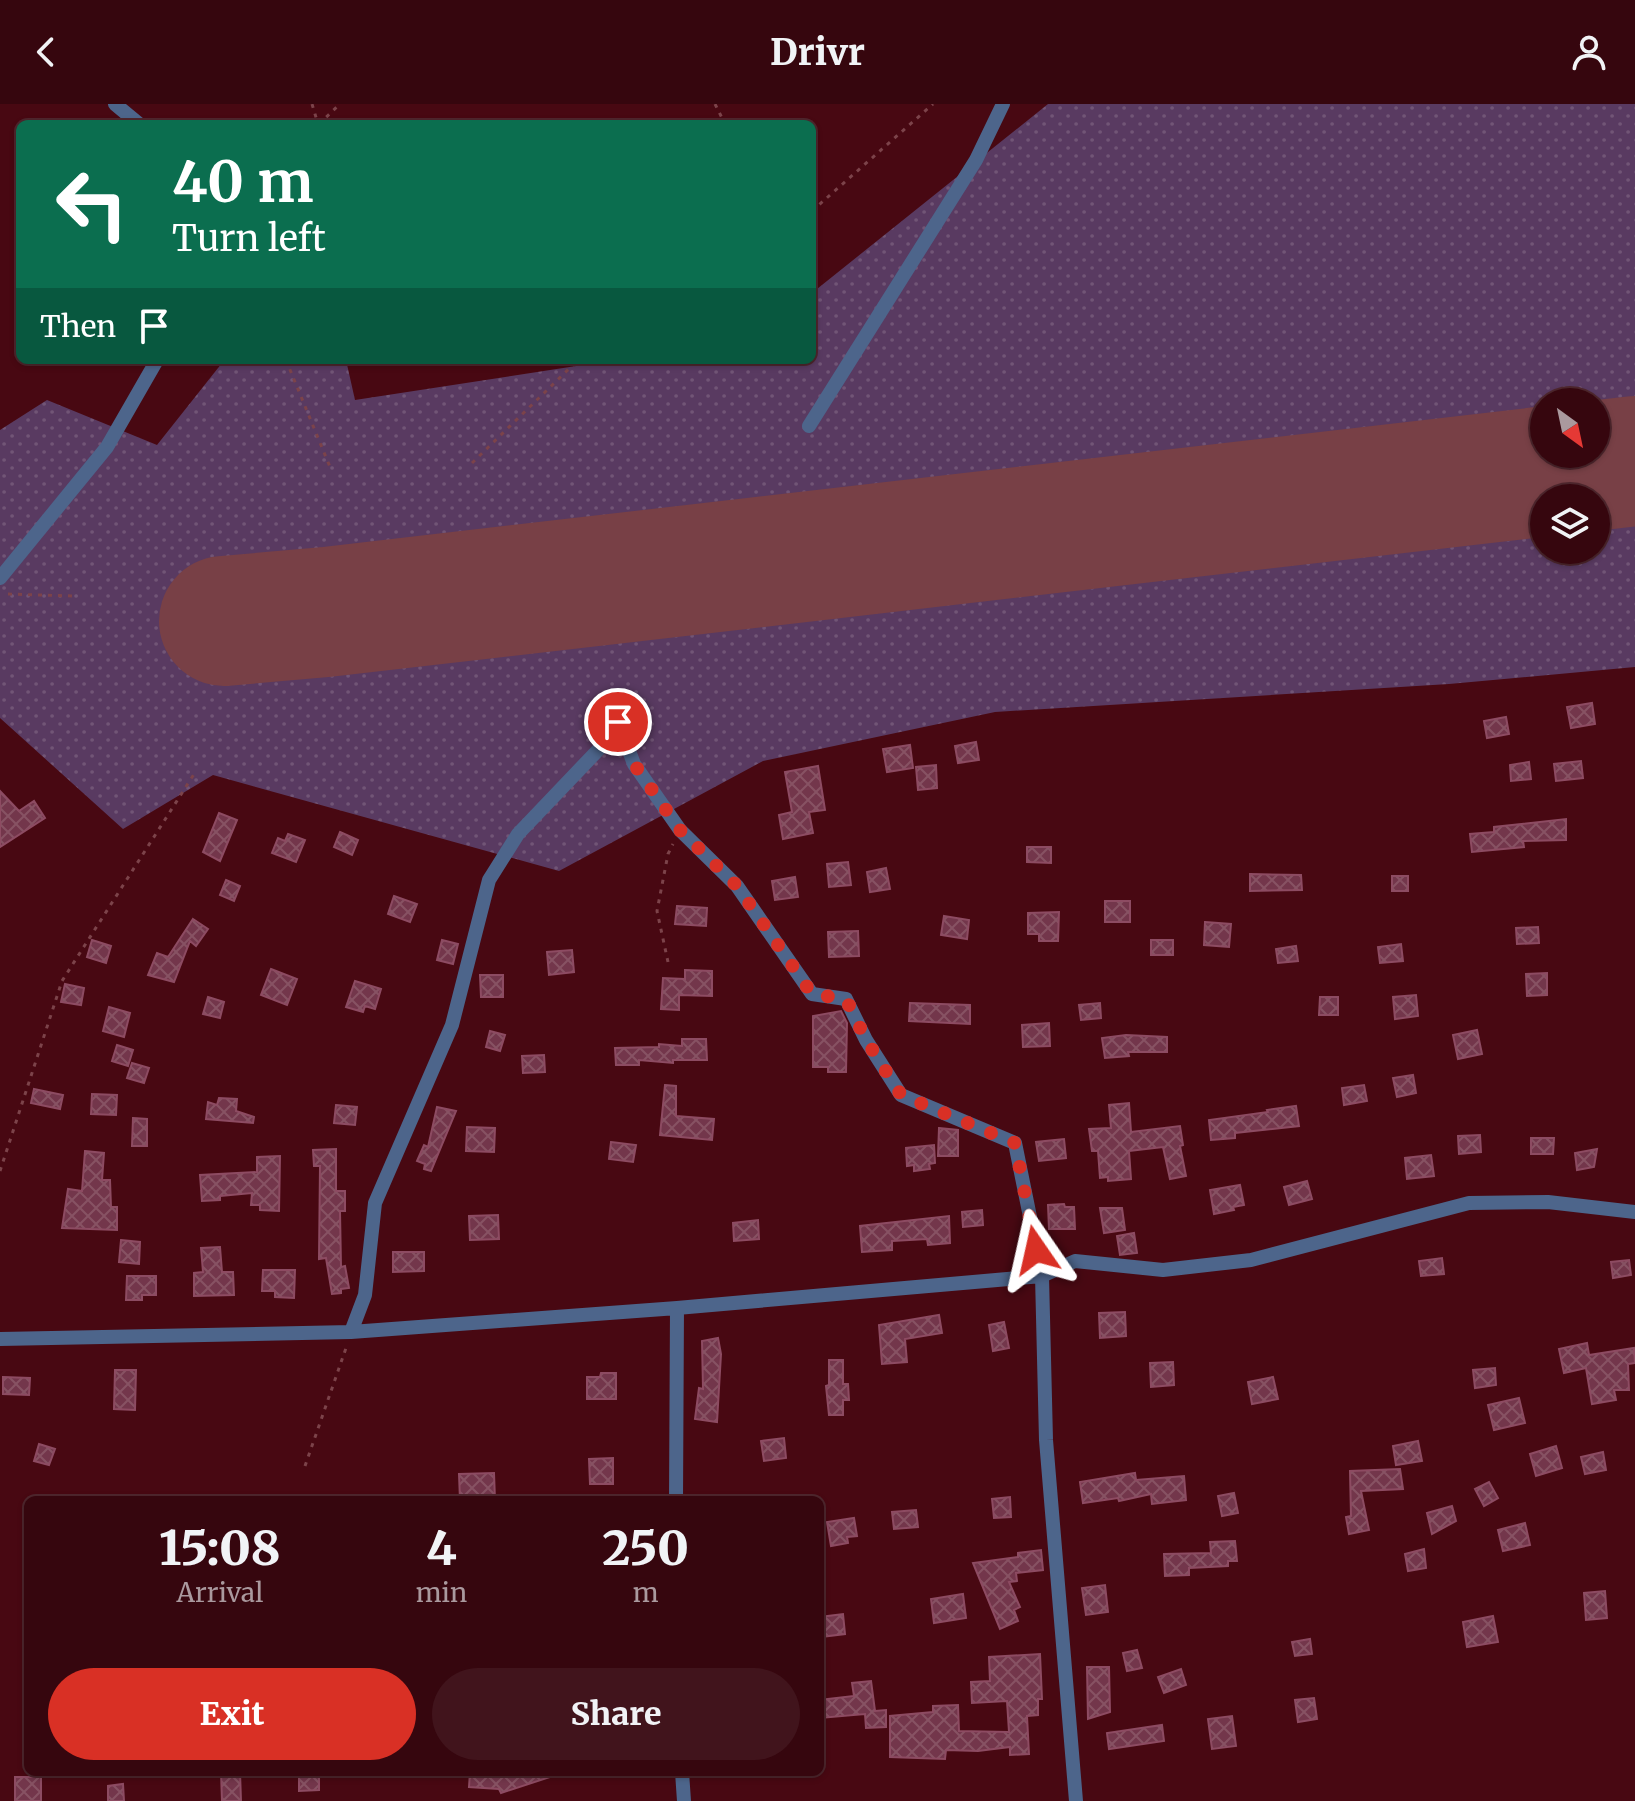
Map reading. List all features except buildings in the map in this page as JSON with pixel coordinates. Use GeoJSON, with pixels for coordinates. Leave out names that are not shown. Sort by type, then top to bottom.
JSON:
{"type":"FeatureCollection","features":[{"type":"Feature","properties":{"kind":"street"},"geometry":{"type":"LineString","coordinates":[[115,104],[134,120]]}},
{"type":"Feature","properties":{"kind":"street"},"geometry":{"type":"LineString","coordinates":[[809,426],[976,160],[1003,104]]}},
{"type":"Feature","properties":{"kind":"street"},"geometry":{"type":"LineString","coordinates":[[0,578],[107,447],[155,364]]}},
{"type":"Feature","properties":{"kind":"street"},"geometry":{"type":"LineString","coordinates":[[351,1332],[365,1295],[375,1203],[452,1025],[489,880],[518,834],[600,748],[618,722],[634,764],[680,830],[737,886],[812,994],[846,999],[866,1040],[901,1095],[1015,1143],[1042,1276],[1046,1440],[1076,1801]]}},
{"type":"Feature","properties":{"kind":"street"},"geometry":{"type":"LineString","coordinates":[[0,1339],[351,1332],[677,1308],[1042,1276],[1075,1261],[1163,1270],[1251,1260],[1469,1203],[1548,1202],[1635,1212]]}},
{"type":"Feature","properties":{"kind":"street"},"geometry":{"type":"LineString","coordinates":[[676,1496],[677,1308]]}},
{"type":"Feature","properties":{"kind":"street"},"geometry":{"type":"LineString","coordinates":[[682,1776],[684,1801]]}},
{"type":"Feature","properties":{"kind":"path"},"geometry":{"type":"LineString","coordinates":[[323,120],[340,104]]}},
{"type":"Feature","properties":{"kind":"path"},"geometry":{"type":"LineString","coordinates":[[816,207],[933,104]]}},
{"type":"Feature","properties":{"kind":"path"},"geometry":{"type":"LineString","coordinates":[[288,364],[330,467]]}},
{"type":"Feature","properties":{"kind":"path"},"geometry":{"type":"LineString","coordinates":[[472,463],[574,364]]}},
{"type":"Feature","properties":{"kind":"path"},"geometry":{"type":"LineString","coordinates":[[0,593],[72,596]]}},
{"type":"Feature","properties":{"kind":"path"},"geometry":{"type":"LineString","coordinates":[[0,1171],[62,981],[196,771]]}},
{"type":"Feature","properties":{"kind":"path"},"geometry":{"type":"LineString","coordinates":[[668,962],[657,911],[668,854],[680,830]]}},
{"type":"Feature","properties":{"kind":"path"},"geometry":{"type":"LineString","coordinates":[[305,1466],[351,1332]]}},
{"type":"Feature","properties":{"kind":"shaded area"},"geometry":{"type":"Polygon","coordinates":[[[1048,104],[1635,104],[1635,667],[1449,684],[995,712],[763,761],[559,871],[213,775],[123,829],[0,718],[0,430],[47,400],[157,445],[221,364],[347,364],[355,400],[589,364],[816,364],[816,290],[1048,104]]]}},
{"type":"Feature","properties":{"kind":"runway"},"geometry":{"type":"LineString","coordinates":[[224,621],[326,612],[1635,461]]}},
{"type":"Feature","properties":{"kind":"route"},"geometry":{"type":"LineString","coordinates":[[618,722],[634,764],[680,830],[737,886],[812,994],[846,999],[866,1040],[901,1095],[1015,1143],[1036,1250]]}}]}
